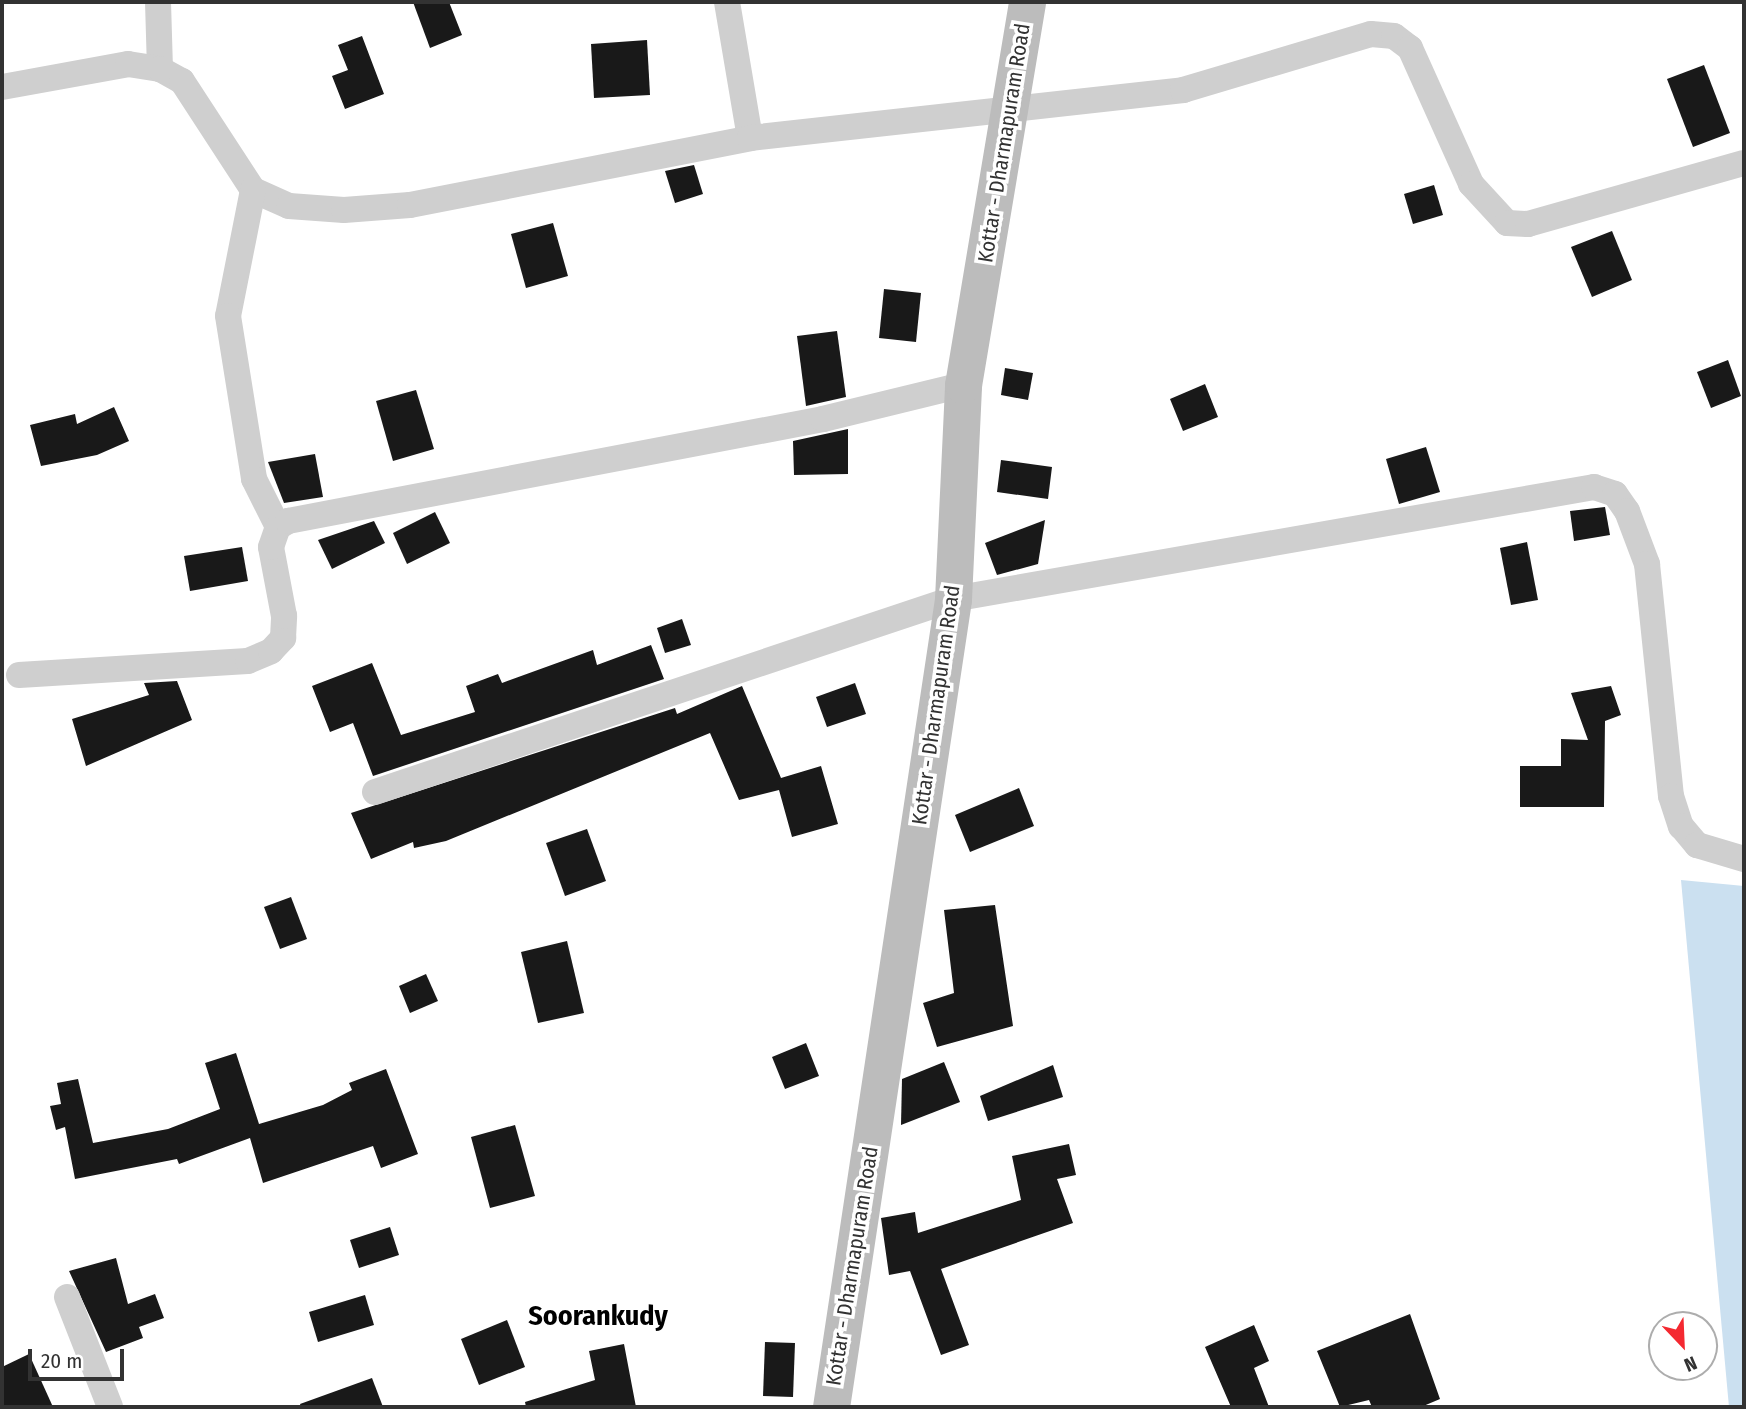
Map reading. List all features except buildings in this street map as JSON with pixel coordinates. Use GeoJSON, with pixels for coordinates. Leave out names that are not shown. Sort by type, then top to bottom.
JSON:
{"type":"FeatureCollection","features":[{"type":"Feature","properties":{"kind":"main road","name":"Kottar - Dharmapuram Road"},"geometry":{"type":"LineString","coordinates":[[831,1407],[953,599],[963,385],[1012,108],[1027,2]]}},
{"type":"Feature","properties":{"kind":"street"},"geometry":{"type":"LineString","coordinates":[[158,2],[160,69]]}},
{"type":"Feature","properties":{"kind":"street"},"geometry":{"type":"LineString","coordinates":[[727,2],[750,138]]}},
{"type":"Feature","properties":{"kind":"street"},"geometry":{"type":"LineString","coordinates":[[2,87],[128,64],[160,69],[182,81],[253,190],[289,206],[410,205],[750,138],[1183,90],[1371,34],[1394,36],[1409,48],[1471,184],[1507,223],[1528,224],[1744,163]]}},
{"type":"Feature","properties":{"kind":"street"},"geometry":{"type":"LineString","coordinates":[[19,675],[248,661],[271,651],[284,638],[271,547],[278,527],[254,478],[228,316],[253,190]]}},
{"type":"Feature","properties":{"kind":"street"},"geometry":{"type":"LineString","coordinates":[[278,527],[823,419],[963,385]]}},
{"type":"Feature","properties":{"kind":"street"},"geometry":{"type":"LineString","coordinates":[[374,792],[953,599],[1594,487],[1615,494],[1628,511],[1647,564],[1671,796],[1681,826],[1697,845],[1744,859]]}},
{"type":"Feature","properties":{"kind":"street"},"geometry":{"type":"LineString","coordinates":[[67,1297],[110,1407]]}},
{"type":"Feature","properties":{"kind":"water"},"geometry":{"type":"Polygon","coordinates":[[[1681,880],[1744,886],[1744,1407],[1729,1407],[1681,880]]]}},
{"type":"Feature","properties":{"kind":"district","name":"Soorankudy"},"geometry":{"type":"Point","coordinates":[598,1316]}}]}
